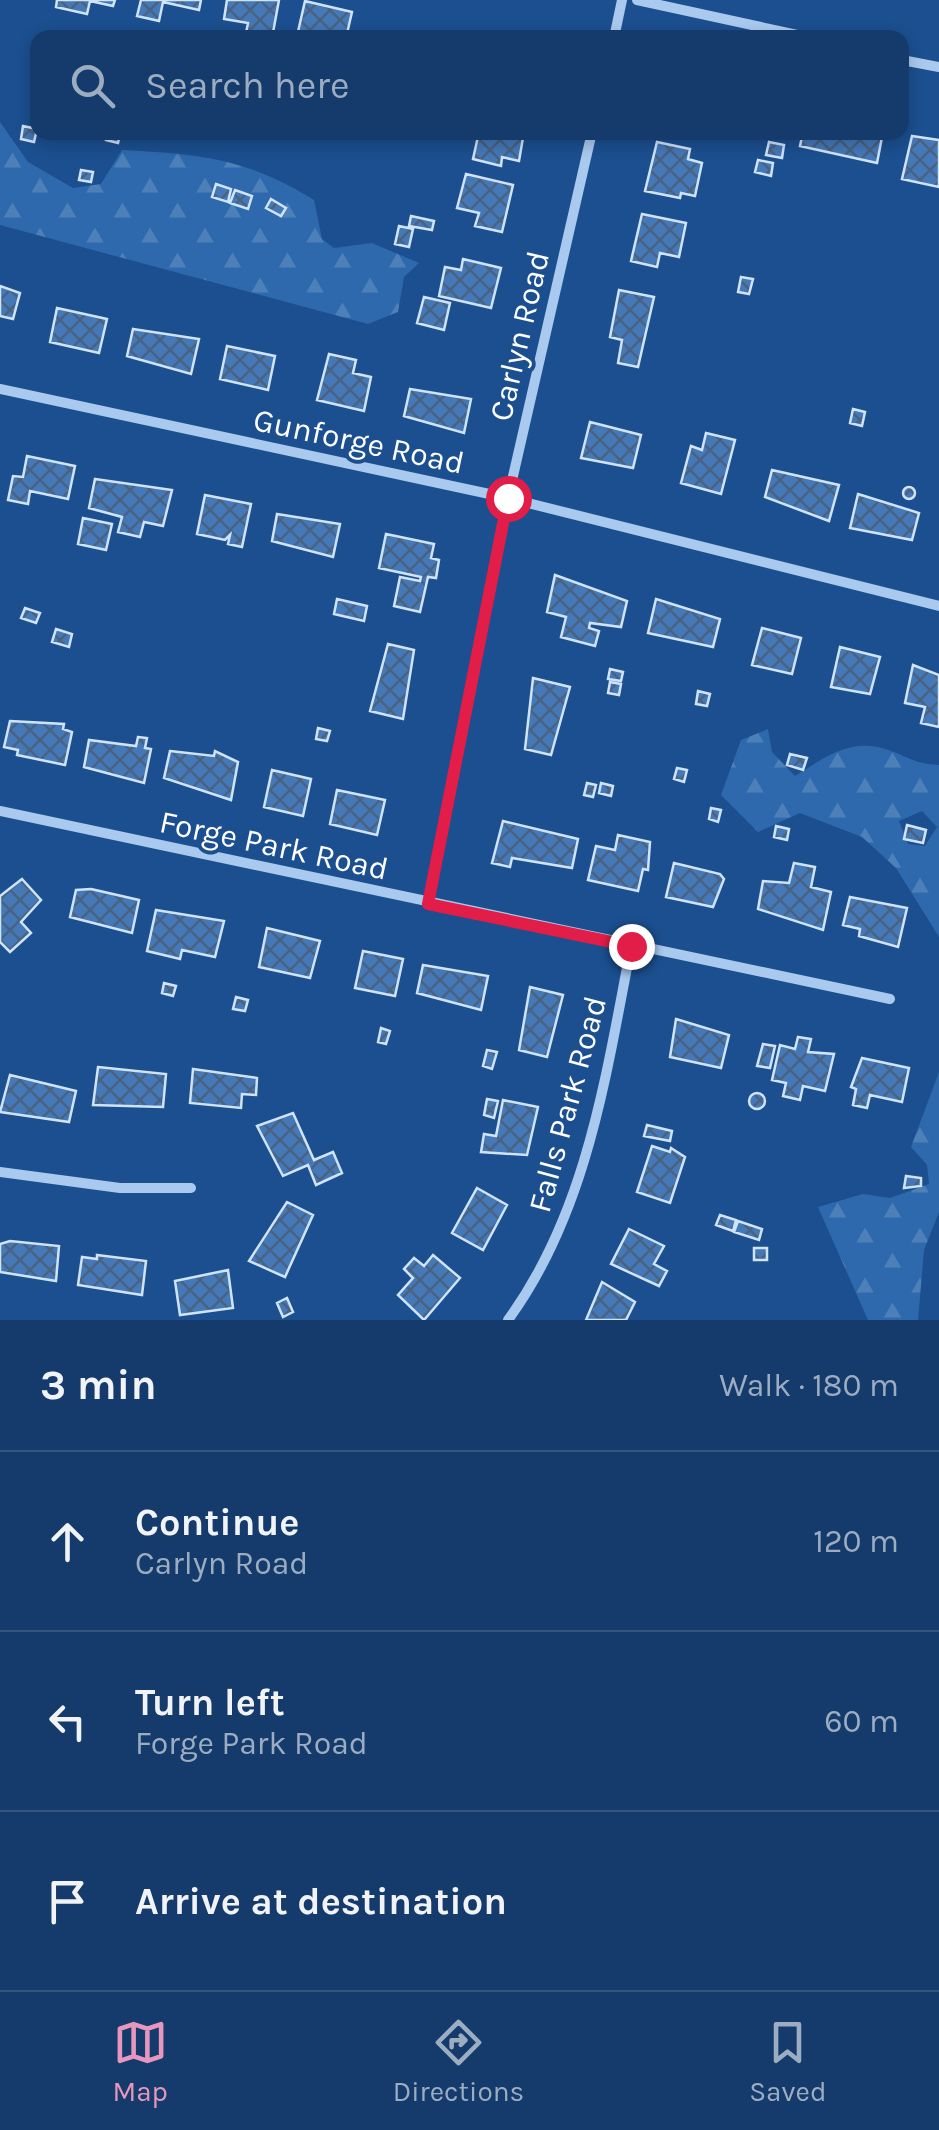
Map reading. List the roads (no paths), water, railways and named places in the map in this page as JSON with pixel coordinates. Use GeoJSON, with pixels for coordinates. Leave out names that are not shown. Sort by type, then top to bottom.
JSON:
{"type":"FeatureCollection","features":[{"type":"Feature","properties":{"kind":"street"},"geometry":{"type":"LineString","coordinates":[[616,30],[622,0]]}},
{"type":"Feature","properties":{"kind":"street"},"geometry":{"type":"LineString","coordinates":[[638,0],[775,30]]}},
{"type":"Feature","properties":{"kind":"street"},"geometry":{"type":"LineString","coordinates":[[909,61],[939,67]]}},
{"type":"Feature","properties":{"kind":"street","name":"Carlyn Road"},"geometry":{"type":"LineString","coordinates":[[428,904],[508,498],[590,140]]}},
{"type":"Feature","properties":{"kind":"street","name":"Gunforge Road"},"geometry":{"type":"LineString","coordinates":[[0,389],[508,498],[939,606]]}},
{"type":"Feature","properties":{"kind":"street","name":"Forge Park Road"},"geometry":{"type":"LineString","coordinates":[[0,811],[428,904],[890,998]]}},
{"type":"Feature","properties":{"kind":"street","name":"Falls Park Road"},"geometry":{"type":"LineString","coordinates":[[508,1320],[538,1276],[560,1232],[591,1136],[631,946]]}},
{"type":"Feature","properties":{"kind":"street"},"geometry":{"type":"LineString","coordinates":[[0,1172],[120,1188],[190,1188]]}}]}
